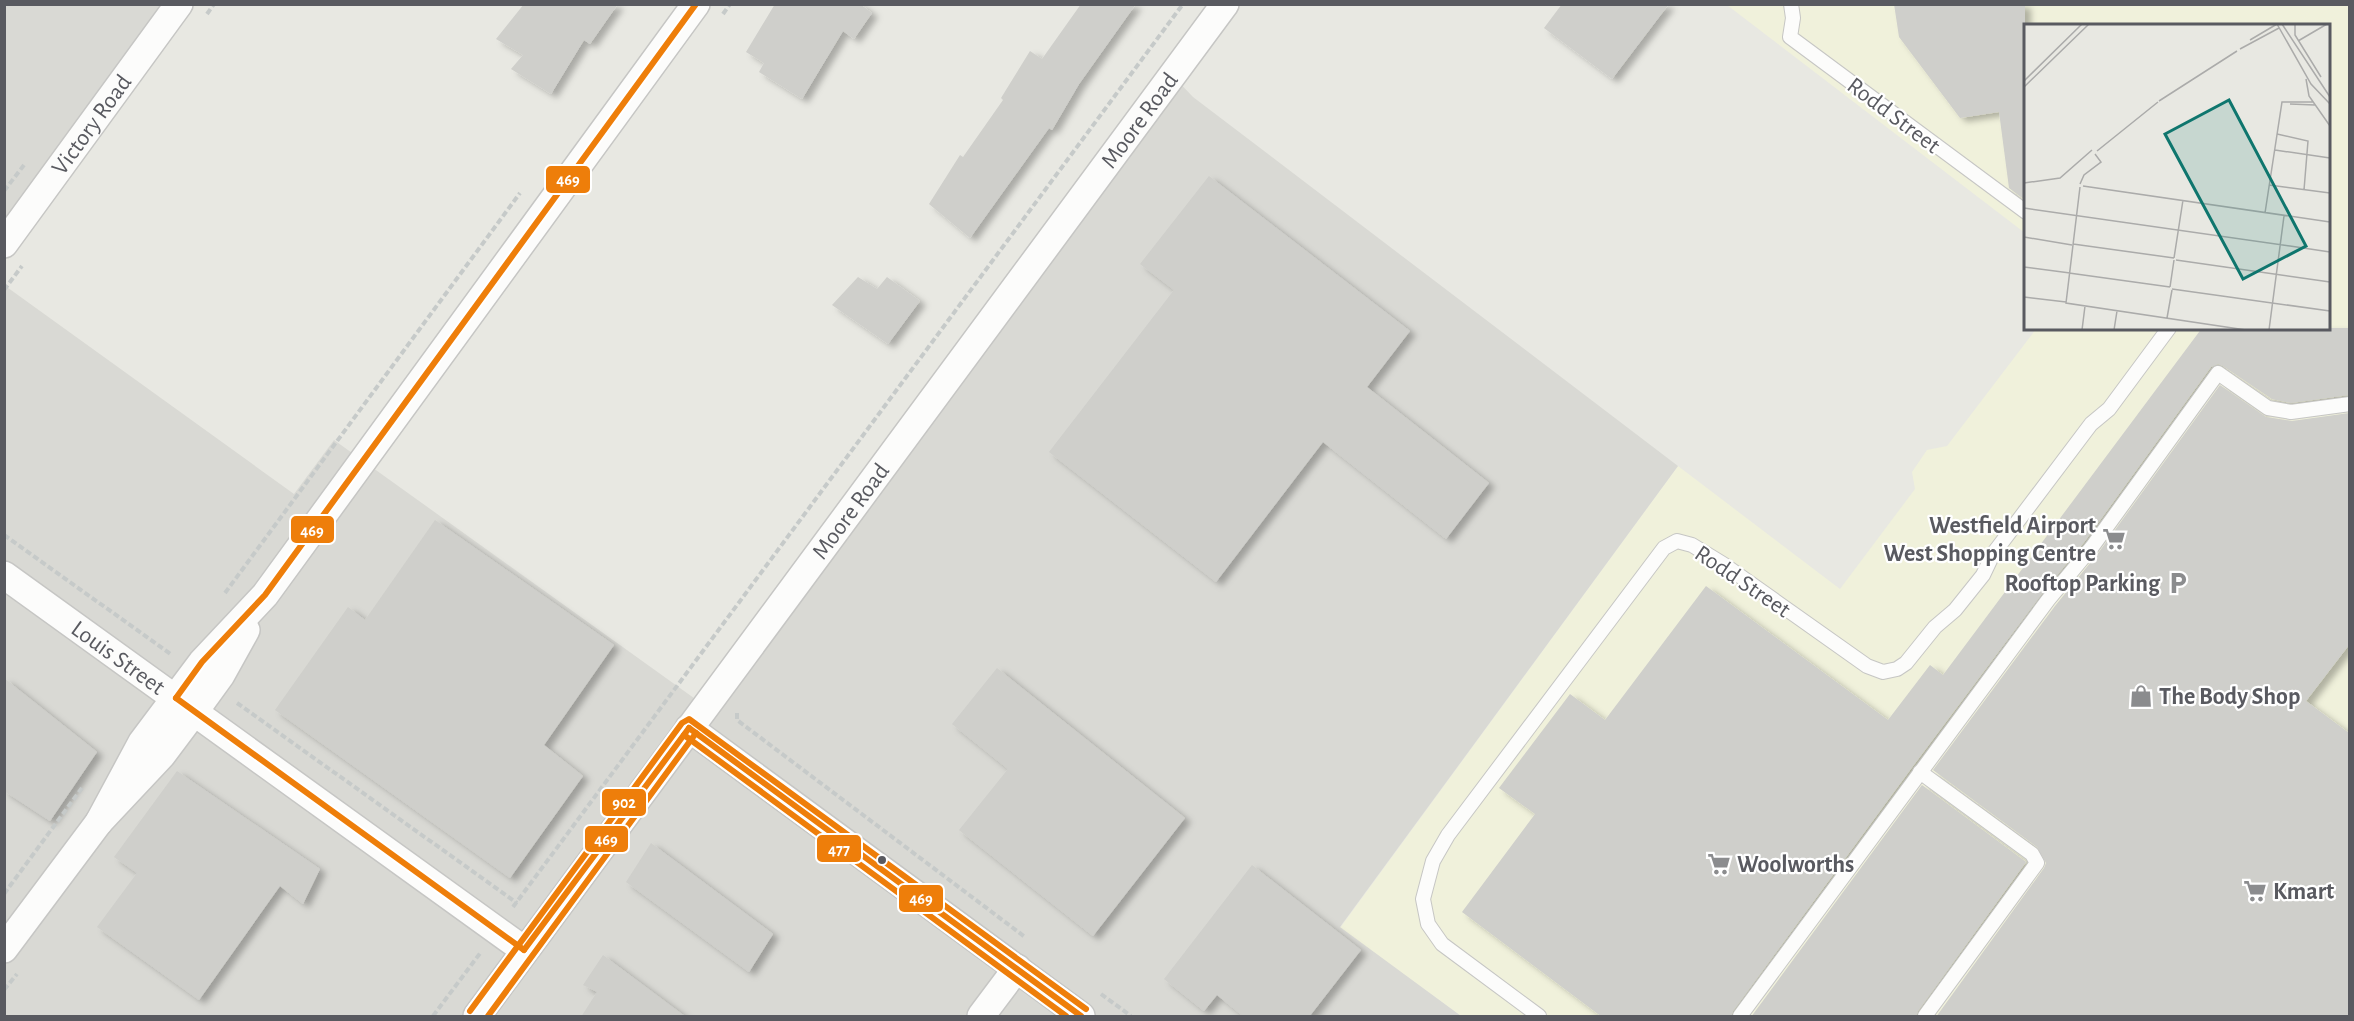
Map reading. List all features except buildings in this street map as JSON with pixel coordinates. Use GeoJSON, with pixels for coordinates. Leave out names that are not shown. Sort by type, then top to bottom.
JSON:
{"type":"FeatureCollection","features":[{"type":"Feature","properties":{"kind":"street","name":"Victory Road"},"geometry":{"type":"LineString","coordinates":[[4,244],[179,4]]}},
{"type":"Feature","properties":{"kind":"street"},"geometry":{"type":"LineString","coordinates":[[4,949],[99,822],[142,742],[186,704],[202,662],[265,595],[696,4]]}},
{"type":"Feature","properties":{"kind":"street","name":"Moore Road"},"geometry":{"type":"LineString","coordinates":[[477,1017],[524,950],[1118,153],[1225,4]]}},
{"type":"Feature","properties":{"kind":"street","name":"Louis Street"},"geometry":{"type":"LineString","coordinates":[[4,575],[186,704],[524,950]]}},
{"type":"Feature","properties":{"kind":"street"},"geometry":{"type":"LineString","coordinates":[[689,728],[1081,1017]]}},
{"type":"Feature","properties":{"kind":"street"},"geometry":{"type":"LineString","coordinates":[[981,1017],[1017,968]]}},
{"type":"Feature","properties":{"kind":"lane","name":"Rodd Street"},"geometry":{"type":"LineString","coordinates":[[1791,4],[1793,18],[1790,37],[2024,211]]}},
{"type":"Feature","properties":{"kind":"lane","name":"Rodd Street"},"geometry":{"type":"LineString","coordinates":[[1539,1017],[1442,944],[1428,924],[1424,899],[1433,861],[1448,835],[1664,548],[1677,541],[1692,545],[1723,564],[1867,666],[1883,672],[1897,669],[1906,663],[1935,627],[1955,610],[1983,575],[1993,554],[2091,424],[2109,409],[2168,330]]}},
{"type":"Feature","properties":{"kind":"lane"},"geometry":{"type":"LineString","coordinates":[[1740,1017],[2048,600],[2091,548],[2218,373],[2249,397],[2268,408],[2291,412],[2349,404]]}},
{"type":"Feature","properties":{"kind":"lane"},"geometry":{"type":"LineString","coordinates":[[1920,772],[2032,854],[2037,863],[1924,1017]]}},
{"type":"Feature","properties":{"kind":"path"},"geometry":{"type":"LineString","coordinates":[[433,1017],[1183,4]]}},
{"type":"Feature","properties":{"kind":"path"},"geometry":{"type":"LineString","coordinates":[[222,597],[525,186]]}},
{"type":"Feature","properties":{"kind":"path"},"geometry":{"type":"LineString","coordinates":[[237,703],[517,903]]}},
{"type":"Feature","properties":{"kind":"path"},"geometry":{"type":"LineString","coordinates":[[737,705],[737,720],[1028,939]]}},
{"type":"Feature","properties":{"kind":"path"},"geometry":{"type":"LineString","coordinates":[[4,894],[88,781]]}},
{"type":"Feature","properties":{"kind":"path"},"geometry":{"type":"LineString","coordinates":[[1094,988],[1131,1017]]}},
{"type":"Feature","properties":{"kind":"shaded area"},"geometry":{"type":"Polygon","coordinates":[[[5,5],[179,5],[5,244],[5,5]]]}},
{"type":"Feature","properties":{"kind":"shaded area","name":"Westfield Airport West Shopping Centre"},"geometry":{"type":"Polygon","coordinates":[[[1727,5],[2349,5],[2349,1016],[1461,1016],[1340,928],[1678,466],[1840,589],[1915,489],[1912,472],[1927,450],[1947,446],[2035,330],[2330,330],[2330,24],[2024,24],[2024,232],[1727,5]]]}},
{"type":"Feature","properties":{"kind":"shaded area"},"geometry":{"type":"Polygon","coordinates":[[[1173,76],[1193,97],[1678,466],[1340,927],[1461,1016],[5,1016],[4,285],[294,494],[334,440],[705,706],[1173,76]]]}},
{"type":"Feature","properties":{"kind":"transit line","name":"469"},"geometry":{"type":"LineString","coordinates":[[176,698],[202,662],[265,595],[696,4]]}},
{"type":"Feature","properties":{"kind":"transit line","name":"469"},"geometry":{"type":"LineString","coordinates":[[176,698],[524,950]]}},
{"type":"Feature","properties":{"kind":"transit line","name":"902"},"geometry":{"type":"LineString","coordinates":[[470,1011],[682,723],[689,719],[1086,1009]]}},
{"type":"Feature","properties":{"kind":"transit line","name":"469"},"geometry":{"type":"LineString","coordinates":[[689,728],[1081,1016]]}},
{"type":"Feature","properties":{"kind":"transit line","name":"469"},"geometry":{"type":"LineString","coordinates":[[524,950],[689,728]]}},
{"type":"Feature","properties":{"kind":"transit line","name":"477"},"geometry":{"type":"LineString","coordinates":[[488,1016],[696,733]]}},
{"type":"Feature","properties":{"kind":"transit line","name":"477"},"geometry":{"type":"LineString","coordinates":[[684,735],[1066,1016]]}},
{"type":"Feature","properties":{"kind":"place","name":"Westfield Airport West Shopping Centre"},"geometry":{"type":"Point","coordinates":[2114,539]}},
{"type":"Feature","properties":{"kind":"place","name":"Rooftop Parking"},"geometry":{"type":"Point","coordinates":[2178,583]}},
{"type":"Feature","properties":{"kind":"place","name":"The Body Shop"},"geometry":{"type":"Point","coordinates":[2141,696]}},
{"type":"Feature","properties":{"kind":"place","name":"Woolworths"},"geometry":{"type":"Point","coordinates":[1719,864]}},
{"type":"Feature","properties":{"kind":"place","name":"Kmart"},"geometry":{"type":"Point","coordinates":[2255,891]}}]}
